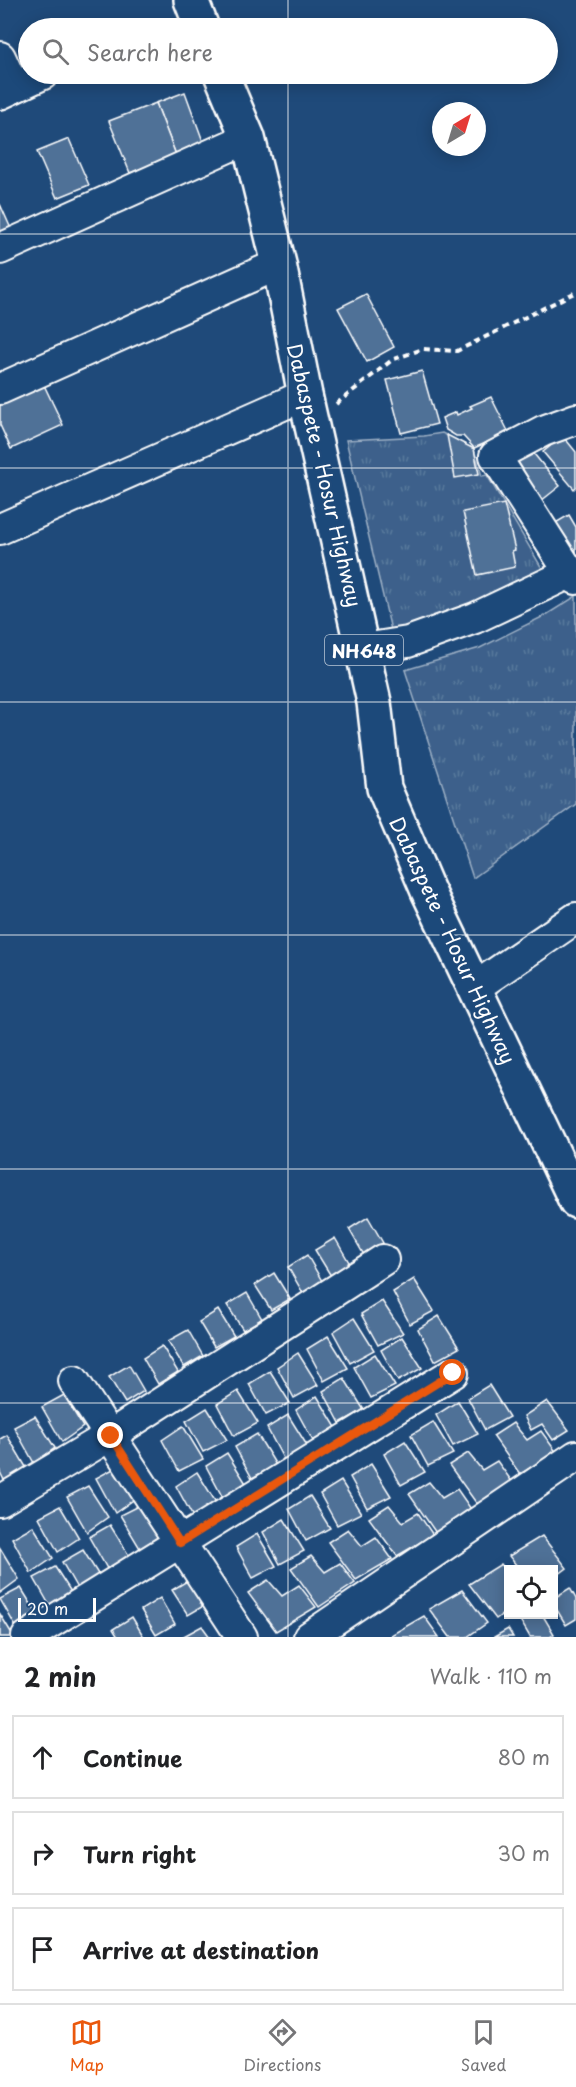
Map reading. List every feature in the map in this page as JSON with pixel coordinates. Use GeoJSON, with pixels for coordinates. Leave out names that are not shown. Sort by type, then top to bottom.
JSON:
{"type":"FeatureCollection","features":[{"type":"Feature","properties":{"kind":"highway"},"geometry":{"type":"LineString","coordinates":[[191,0],[198,18]]}},
{"type":"Feature","properties":{"kind":"highway","name":"Dabaspete - Hosur Highway"},"geometry":{"type":"LineString","coordinates":[[225,84],[248,138],[279,264],[309,409],[364,649],[374,702],[384,788],[428,891],[576,1202]]}},
{"type":"Feature","properties":{"kind":"street"},"geometry":{"type":"LineString","coordinates":[[0,57],[7,91],[22,84]]}},
{"type":"Feature","properties":{"kind":"street"},"geometry":{"type":"LineString","coordinates":[[0,249],[248,138]]}},
{"type":"Feature","properties":{"kind":"street"},"geometry":{"type":"LineString","coordinates":[[0,389],[279,264]]}},
{"type":"Feature","properties":{"kind":"street"},"geometry":{"type":"LineString","coordinates":[[0,529],[309,409]]}},
{"type":"Feature","properties":{"kind":"street"},"geometry":{"type":"LineString","coordinates":[[364,649],[408,642],[476,618],[573,576],[495,456],[543,431],[576,419]]}},
{"type":"Feature","properties":{"kind":"street"},"geometry":{"type":"LineString","coordinates":[[474,988],[576,918]]}},
{"type":"Feature","properties":{"kind":"street"},"geometry":{"type":"LineString","coordinates":[[0,1501],[111,1436],[383,1260]]}},
{"type":"Feature","properties":{"kind":"street"},"geometry":{"type":"LineString","coordinates":[[27,1637],[453,1373]]}},
{"type":"Feature","properties":{"kind":"street"},"geometry":{"type":"LineString","coordinates":[[74,1381],[242,1637]]}},
{"type":"Feature","properties":{"kind":"street"},"geometry":{"type":"LineString","coordinates":[[309,1637],[576,1456]]}},
{"type":"Feature","properties":{"kind":"path"},"geometry":{"type":"LineString","coordinates":[[309,409],[392,360],[423,349],[458,351],[576,292]]}},
{"type":"Feature","properties":{"kind":"green space"},"geometry":{"type":"Polygon","coordinates":[[[442,433],[474,449],[482,476],[487,475],[543,570],[477,610],[391,630],[346,440],[442,433]]]}},
{"type":"Feature","properties":{"kind":"green space"},"geometry":{"type":"Polygon","coordinates":[[[576,596],[576,804],[473,878],[405,670],[480,648],[546,615],[576,596]]]}},
{"type":"Feature","properties":{"kind":"building"},"geometry":{"type":"Polygon","coordinates":[[[185,92],[204,144],[176,155],[156,103],[185,92]]]}},
{"type":"Feature","properties":{"kind":"building"},"geometry":{"type":"Polygon","coordinates":[[[156,103],[176,155],[130,173],[109,121],[156,103]]]}},
{"type":"Feature","properties":{"kind":"building"},"geometry":{"type":"Polygon","coordinates":[[[69,139],[89,185],[57,198],[37,152],[69,139]]]}},
{"type":"Feature","properties":{"kind":"building"},"geometry":{"type":"Polygon","coordinates":[[[0,204],[12,231],[0,236],[0,204]]]}},
{"type":"Feature","properties":{"kind":"building"},"geometry":{"type":"Polygon","coordinates":[[[366,294],[394,347],[367,362],[338,308],[366,294]]]}},
{"type":"Feature","properties":{"kind":"building"},"geometry":{"type":"Polygon","coordinates":[[[422,371],[437,424],[401,433],[387,380],[422,371]]]}},
{"type":"Feature","properties":{"kind":"building"},"geometry":{"type":"Polygon","coordinates":[[[43,383],[63,425],[11,449],[0,425],[0,403],[43,383]]]}},
{"type":"Feature","properties":{"kind":"building"},"geometry":{"type":"Polygon","coordinates":[[[491,397],[509,433],[474,448],[463,436],[456,436],[446,430],[442,418],[456,412],[457,415],[472,408],[470,406],[491,397]]]}},
{"type":"Feature","properties":{"kind":"building"},"geometry":{"type":"Polygon","coordinates":[[[447,435],[474,449],[479,474],[455,478],[447,435]]]}},
{"type":"Feature","properties":{"kind":"building"},"geometry":{"type":"Polygon","coordinates":[[[563,436],[576,452],[576,487],[574,489],[543,452],[563,436]]]}},
{"type":"Feature","properties":{"kind":"building"},"geometry":{"type":"Polygon","coordinates":[[[530,449],[560,486],[541,501],[510,464],[530,449]]]}},
{"type":"Feature","properties":{"kind":"building"},"geometry":{"type":"Polygon","coordinates":[[[504,504],[515,550],[512,551],[515,567],[477,575],[463,512],[504,504]]]}},
{"type":"Feature","properties":{"kind":"building"},"geometry":{"type":"Polygon","coordinates":[[[569,515],[576,527],[576,567],[547,528],[569,515]]]}},
{"type":"Feature","properties":{"kind":"building"},"geometry":{"type":"Polygon","coordinates":[[[368,1217],[383,1243],[364,1255],[349,1229],[368,1217]]]}},
{"type":"Feature","properties":{"kind":"building"},"geometry":{"type":"Polygon","coordinates":[[[335,1238],[350,1264],[331,1276],[315,1250],[335,1238]]]}},
{"type":"Feature","properties":{"kind":"building"},"geometry":{"type":"Polygon","coordinates":[[[307,1255],[322,1281],[303,1293],[288,1267],[307,1255]]]}},
{"type":"Feature","properties":{"kind":"building"},"geometry":{"type":"Polygon","coordinates":[[[274,1273],[290,1299],[271,1310],[255,1285],[274,1273]]]}},
{"type":"Feature","properties":{"kind":"building"},"geometry":{"type":"Polygon","coordinates":[[[414,1279],[434,1311],[410,1324],[393,1292],[414,1279]]]}},
{"type":"Feature","properties":{"kind":"building"},"geometry":{"type":"Polygon","coordinates":[[[247,1293],[262,1319],[243,1330],[227,1305],[247,1293]]]}},
{"type":"Feature","properties":{"kind":"building"},"geometry":{"type":"Polygon","coordinates":[[[382,1301],[403,1333],[378,1345],[361,1314],[382,1301]]]}},
{"type":"Feature","properties":{"kind":"building"},"geometry":{"type":"Polygon","coordinates":[[[218,1310],[234,1336],[214,1347],[199,1322],[218,1310]]]}},
{"type":"Feature","properties":{"kind":"building"},"geometry":{"type":"Polygon","coordinates":[[[439,1316],[459,1348],[435,1361],[418,1329],[439,1316]]]}},
{"type":"Feature","properties":{"kind":"building"},"geometry":{"type":"Polygon","coordinates":[[[354,1318],[374,1350],[350,1363],[333,1332],[354,1318]]]}},
{"type":"Feature","properties":{"kind":"building"},"geometry":{"type":"Polygon","coordinates":[[[188,1330],[203,1356],[184,1367],[168,1341],[188,1330]]]}},
{"type":"Feature","properties":{"kind":"building"},"geometry":{"type":"Polygon","coordinates":[[[328,1336],[348,1368],[324,1381],[307,1349],[328,1336]]]}},
{"type":"Feature","properties":{"kind":"building"},"geometry":{"type":"Polygon","coordinates":[[[402,1337],[422,1368],[398,1381],[381,1350],[402,1337]]]}},
{"type":"Feature","properties":{"kind":"building"},"geometry":{"type":"Polygon","coordinates":[[[162,1346],[178,1372],[158,1384],[143,1358],[162,1346]]]}},
{"type":"Feature","properties":{"kind":"building"},"geometry":{"type":"Polygon","coordinates":[[[298,1353],[318,1385],[294,1398],[277,1367],[298,1353]]]}},
{"type":"Feature","properties":{"kind":"building"},"geometry":{"type":"Polygon","coordinates":[[[375,1354],[395,1386],[371,1398],[354,1367],[375,1354]]]}},
{"type":"Feature","properties":{"kind":"building"},"geometry":{"type":"Polygon","coordinates":[[[129,1365],[144,1391],[125,1403],[109,1377],[129,1365]]]}},
{"type":"Feature","properties":{"kind":"building"},"geometry":{"type":"Polygon","coordinates":[[[270,1371],[290,1403],[266,1415],[249,1384],[270,1371]]]}},
{"type":"Feature","properties":{"kind":"building"},"geometry":{"type":"Polygon","coordinates":[[[344,1378],[364,1410],[340,1423],[323,1391],[344,1378]]]}},
{"type":"Feature","properties":{"kind":"building"},"geometry":{"type":"Polygon","coordinates":[[[489,1385],[509,1417],[485,1430],[468,1398],[489,1385]]]}},
{"type":"Feature","properties":{"kind":"building"},"geometry":{"type":"Polygon","coordinates":[[[238,1391],[258,1423],[234,1436],[217,1404],[238,1391]]]}},
{"type":"Feature","properties":{"kind":"building"},"geometry":{"type":"Polygon","coordinates":[[[64,1395],[83,1427],[62,1442],[42,1407],[64,1395]]]}},
{"type":"Feature","properties":{"kind":"building"},"geometry":{"type":"Polygon","coordinates":[[[317,1396],[337,1429],[313,1441],[296,1410],[317,1396]]]}},
{"type":"Feature","properties":{"kind":"building"},"geometry":{"type":"Polygon","coordinates":[[[458,1401],[478,1434],[453,1446],[436,1415],[458,1401]]]}},
{"type":"Feature","properties":{"kind":"building"},"geometry":{"type":"Polygon","coordinates":[[[547,1401],[569,1430],[553,1440],[542,1424],[531,1430],[524,1416],[547,1401]]]}},
{"type":"Feature","properties":{"kind":"building"},"geometry":{"type":"Polygon","coordinates":[[[207,1408],[227,1440],[203,1452],[186,1421],[207,1408]]]}},
{"type":"Feature","properties":{"kind":"building"},"geometry":{"type":"Polygon","coordinates":[[[288,1415],[308,1447],[284,1460],[267,1428],[288,1415]]]}},
{"type":"Feature","properties":{"kind":"building"},"geometry":{"type":"Polygon","coordinates":[[[35,1416],[55,1448],[34,1463],[14,1427],[35,1416]]]}},
{"type":"Feature","properties":{"kind":"building"},"geometry":{"type":"Polygon","coordinates":[[[433,1422],[453,1454],[428,1466],[411,1435],[433,1422]]]}},
{"type":"Feature","properties":{"kind":"building"},"geometry":{"type":"Polygon","coordinates":[[[513,1423],[527,1440],[541,1431],[557,1453],[520,1474],[493,1436],[513,1423]]]}},
{"type":"Feature","properties":{"kind":"building"},"geometry":{"type":"Polygon","coordinates":[[[183,1426],[203,1459],[179,1471],[162,1440],[183,1426]]]}},
{"type":"Feature","properties":{"kind":"building"},"geometry":{"type":"Polygon","coordinates":[[[257,1434],[276,1465],[252,1478],[235,1447],[257,1434]]]}},
{"type":"Feature","properties":{"kind":"building"},"geometry":{"type":"Polygon","coordinates":[[[7,1435],[26,1467],[5,1482],[0,1472],[0,1439],[7,1435]]]}},
{"type":"Feature","properties":{"kind":"building"},"geometry":{"type":"Polygon","coordinates":[[[405,1441],[425,1472],[401,1485],[384,1454],[405,1441]]]}},
{"type":"Feature","properties":{"kind":"building"},"geometry":{"type":"Polygon","coordinates":[[[227,1453],[247,1485],[223,1498],[206,1466],[227,1453]]]}},
{"type":"Feature","properties":{"kind":"building"},"geometry":{"type":"Polygon","coordinates":[[[468,1453],[482,1470],[497,1461],[513,1483],[477,1504],[449,1465],[468,1453]]]}},
{"type":"Feature","properties":{"kind":"building"},"geometry":{"type":"Polygon","coordinates":[[[371,1464],[391,1496],[367,1508],[350,1477],[371,1464]]]}},
{"type":"Feature","properties":{"kind":"building"},"geometry":{"type":"Polygon","coordinates":[[[117,1467],[136,1498],[115,1513],[96,1478],[117,1467]]]}},
{"type":"Feature","properties":{"kind":"building"},"geometry":{"type":"Polygon","coordinates":[[[197,1472],[217,1504],[193,1517],[176,1486],[197,1472]]]}},
{"type":"Feature","properties":{"kind":"building"},"geometry":{"type":"Polygon","coordinates":[[[341,1481],[361,1513],[337,1525],[320,1494],[341,1481]]]}},
{"type":"Feature","properties":{"kind":"building"},"geometry":{"type":"Polygon","coordinates":[[[429,1482],[442,1498],[457,1489],[473,1512],[436,1533],[409,1494],[429,1482]]]}},
{"type":"Feature","properties":{"kind":"building"},"geometry":{"type":"Polygon","coordinates":[[[88,1486],[108,1517],[87,1532],[67,1497],[88,1486]]]}},
{"type":"Feature","properties":{"kind":"building"},"geometry":{"type":"Polygon","coordinates":[[[310,1496],[330,1528],[306,1541],[289,1509],[310,1496]]]}},
{"type":"Feature","properties":{"kind":"building"},"geometry":{"type":"Polygon","coordinates":[[[142,1504],[162,1535],[141,1550],[120,1515],[142,1504]]]}},
{"type":"Feature","properties":{"kind":"building"},"geometry":{"type":"Polygon","coordinates":[[[389,1505],[403,1522],[418,1513],[433,1535],[397,1556],[369,1518],[389,1505]]]}},
{"type":"Feature","properties":{"kind":"building"},"geometry":{"type":"Polygon","coordinates":[[[60,1506],[79,1538],[58,1552],[39,1517],[60,1506]]]}},
{"type":"Feature","properties":{"kind":"building"},"geometry":{"type":"Polygon","coordinates":[[[284,1519],[304,1551],[280,1564],[263,1532],[284,1519]]]}},
{"type":"Feature","properties":{"kind":"building"},"geometry":{"type":"Polygon","coordinates":[[[110,1525],[130,1557],[109,1572],[89,1537],[110,1525]]]}},
{"type":"Feature","properties":{"kind":"building"},"geometry":{"type":"Polygon","coordinates":[[[33,1526],[53,1558],[31,1573],[12,1538],[33,1526]]]}},
{"type":"Feature","properties":{"kind":"building"},"geometry":{"type":"Polygon","coordinates":[[[348,1529],[362,1546],[376,1537],[392,1559],[356,1580],[328,1542],[348,1529]]]}},
{"type":"Feature","properties":{"kind":"building"},"geometry":{"type":"Polygon","coordinates":[[[257,1534],[276,1566],[253,1578],[236,1547],[257,1534]]]}},
{"type":"Feature","properties":{"kind":"building"},"geometry":{"type":"Polygon","coordinates":[[[542,1536],[567,1568],[558,1575],[558,1565],[516,1565],[509,1556],[542,1536]]]}},
{"type":"Feature","properties":{"kind":"building"},"geometry":{"type":"Polygon","coordinates":[[[0,1548],[19,1579],[0,1593],[0,1548]]]}},
{"type":"Feature","properties":{"kind":"building"},"geometry":{"type":"Polygon","coordinates":[[[83,1550],[103,1582],[82,1597],[62,1562],[83,1550]]]}},
{"type":"Feature","properties":{"kind":"building"},"geometry":{"type":"Polygon","coordinates":[[[311,1556],[325,1572],[340,1563],[355,1583],[319,1607],[291,1568],[311,1556]]]}},
{"type":"Feature","properties":{"kind":"building"},"geometry":{"type":"Polygon","coordinates":[[[501,1564],[504,1568],[504,1613],[496,1619],[469,1584],[501,1564]]]}},
{"type":"Feature","properties":{"kind":"building"},"geometry":{"type":"Polygon","coordinates":[[[55,1567],[75,1598],[54,1613],[34,1578],[55,1567]]]}},
{"type":"Feature","properties":{"kind":"building"},"geometry":{"type":"Polygon","coordinates":[[[192,1578],[207,1604],[188,1615],[172,1590],[192,1578]]]}},
{"type":"Feature","properties":{"kind":"building"},"geometry":{"type":"Polygon","coordinates":[[[268,1580],[282,1596],[299,1585],[316,1607],[276,1631],[248,1593],[268,1580]]]}},
{"type":"Feature","properties":{"kind":"building"},"geometry":{"type":"Polygon","coordinates":[[[21,1588],[41,1620],[20,1634],[0,1599],[21,1588]]]}},
{"type":"Feature","properties":{"kind":"building"},"geometry":{"type":"Polygon","coordinates":[[[570,1588],[576,1599],[576,1619],[566,1625],[558,1612],[558,1596],[570,1588]]]}},
{"type":"Feature","properties":{"kind":"building"},"geometry":{"type":"Polygon","coordinates":[[[462,1590],[487,1623],[467,1637],[450,1637],[429,1609],[462,1590]]]}},
{"type":"Feature","properties":{"kind":"building"},"geometry":{"type":"Polygon","coordinates":[[[160,1598],[175,1624],[156,1635],[141,1610],[160,1598]]]}},
{"type":"Feature","properties":{"kind":"building"},"geometry":{"type":"Polygon","coordinates":[[[0,1614],[14,1637],[0,1637],[0,1614]]]}},
{"type":"Feature","properties":{"kind":"building"},"geometry":{"type":"Polygon","coordinates":[[[424,1616],[439,1637],[392,1637],[391,1635],[424,1616]]]}},
{"type":"Feature","properties":{"kind":"building"},"geometry":{"type":"Polygon","coordinates":[[[132,1617],[144,1637],[118,1637],[113,1629],[132,1617]]]}},
{"type":"Feature","properties":{"kind":"building"},"geometry":{"type":"Polygon","coordinates":[[[545,1619],[554,1634],[550,1637],[530,1637],[520,1620],[545,1619]]]}},
{"type":"Feature","properties":{"kind":"building"},"geometry":{"type":"Polygon","coordinates":[[[202,1626],[210,1637],[182,1637],[202,1626]]]}},
{"type":"Feature","properties":{"kind":"building"},"geometry":{"type":"Polygon","coordinates":[[[508,1629],[513,1637],[494,1637],[508,1629]]]}},
{"type":"Feature","properties":{"kind":"route"},"geometry":{"type":"LineString","coordinates":[[111,1436],[180,1543],[453,1373]]}}]}
